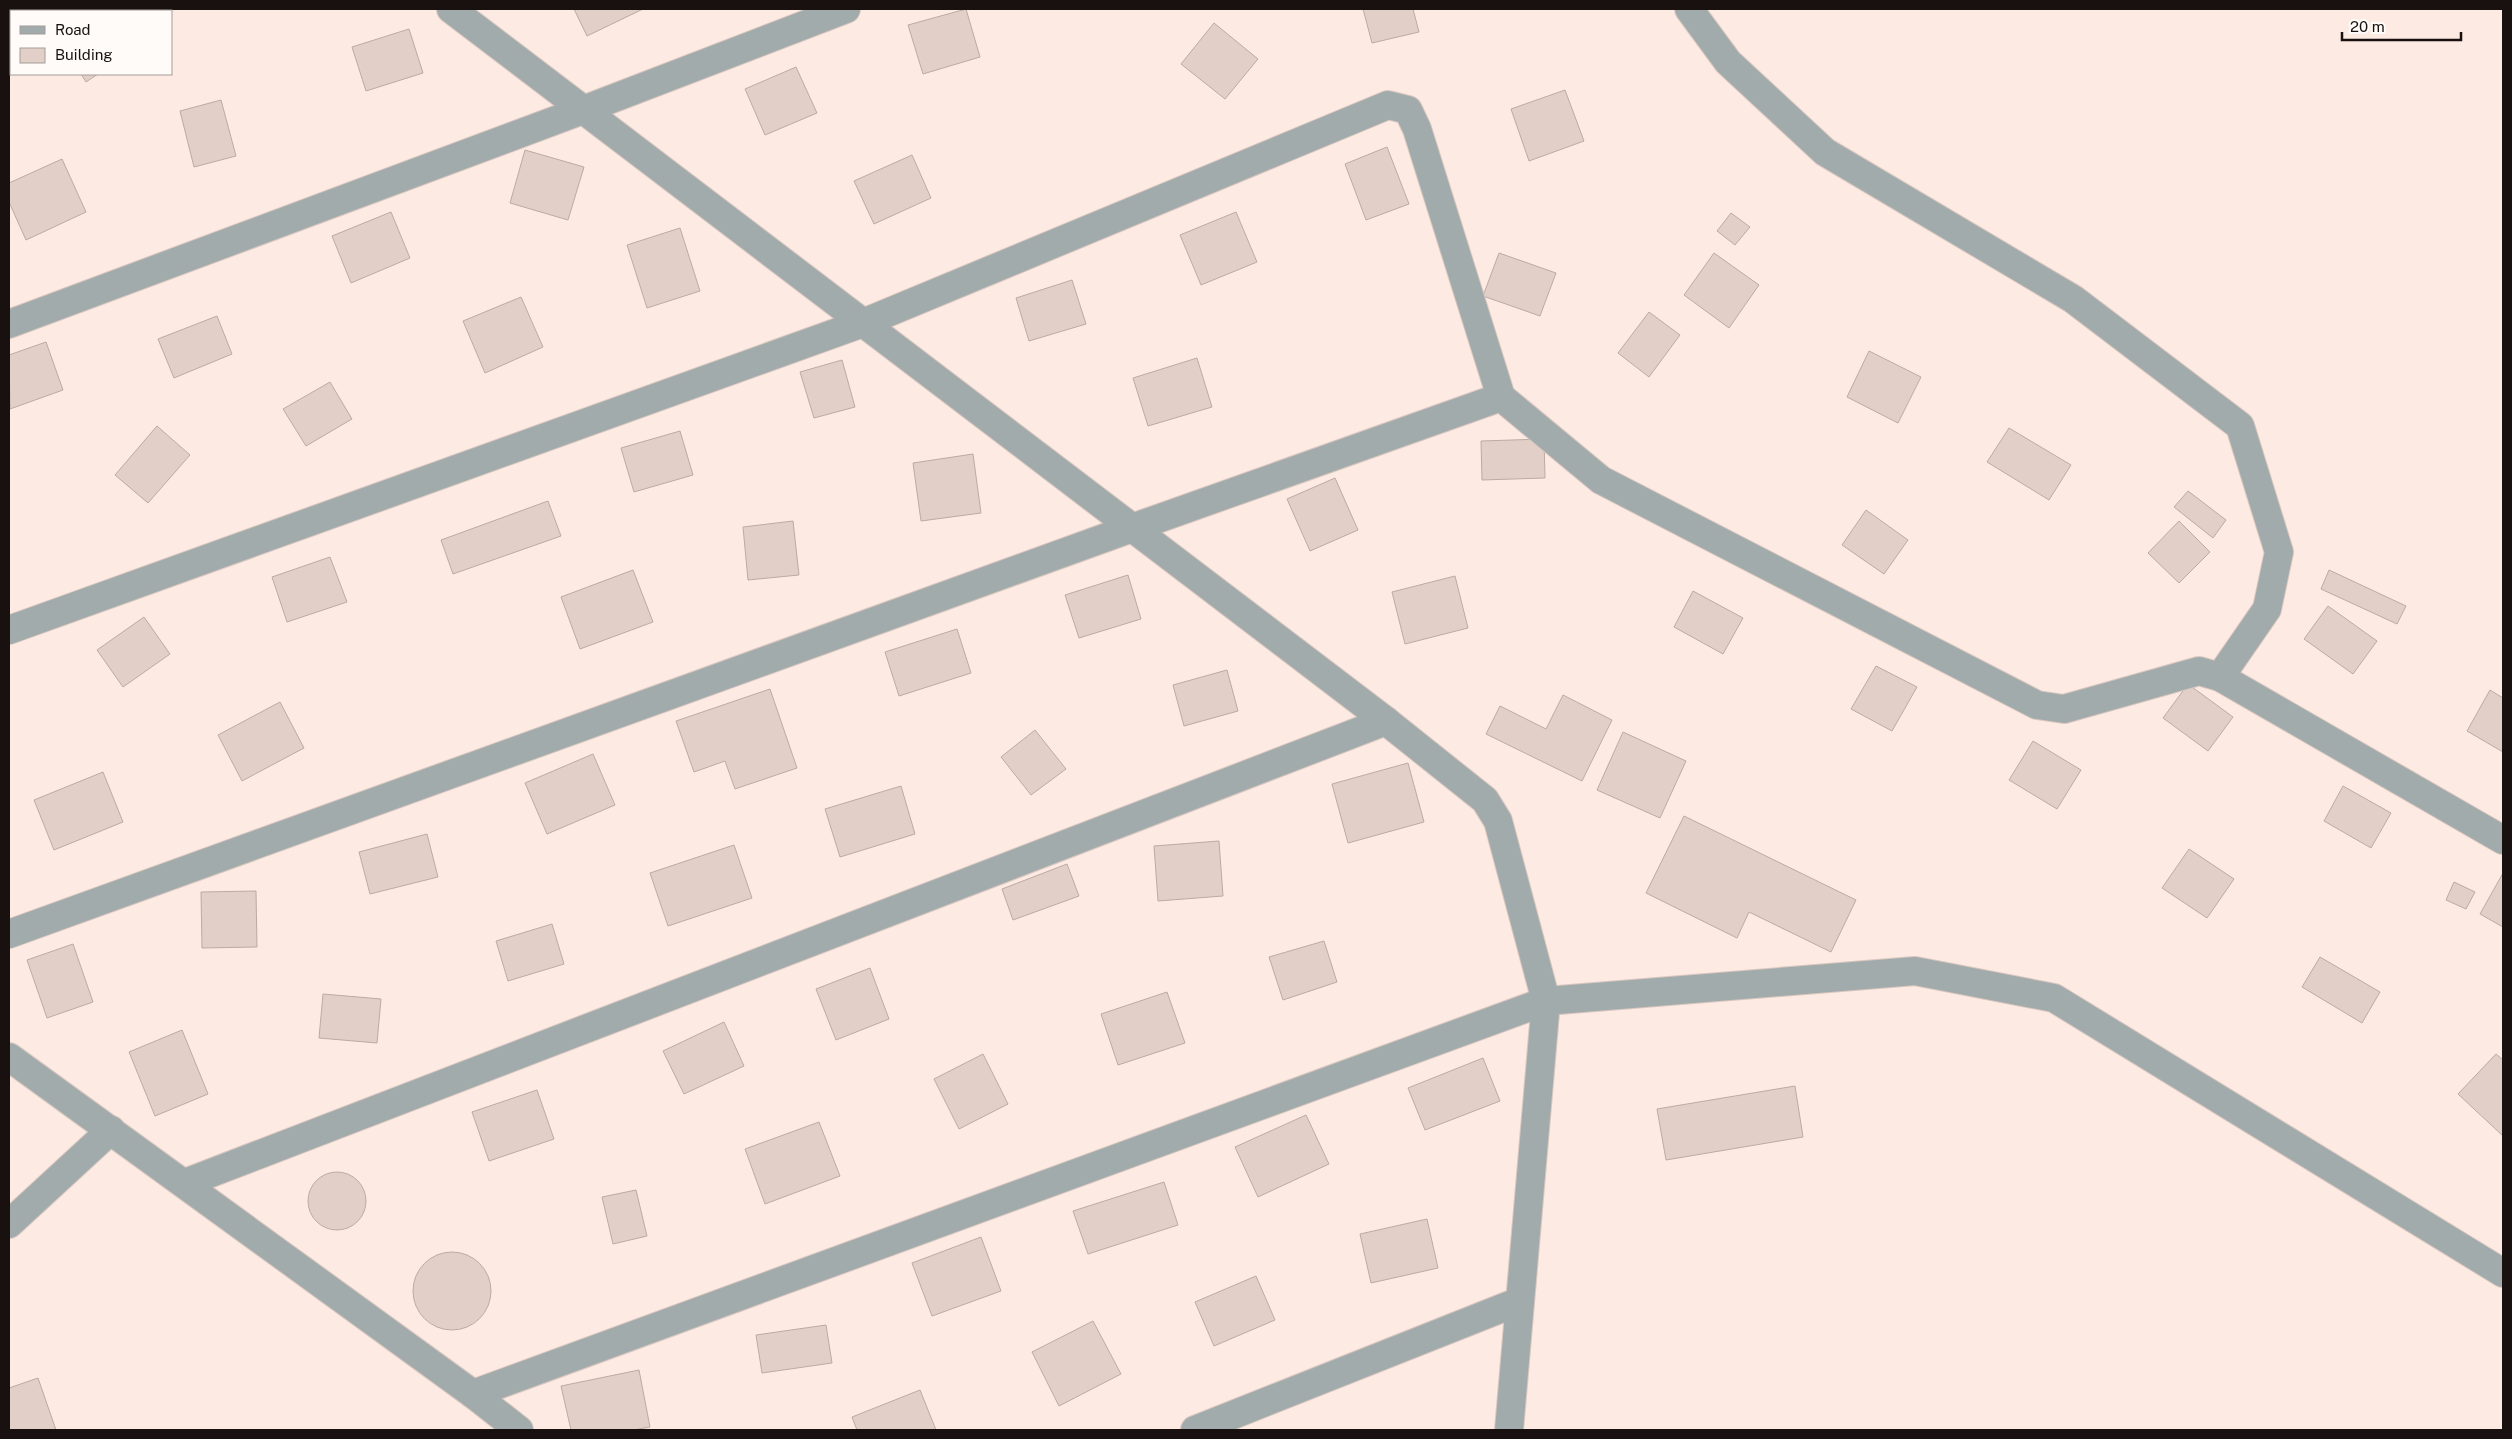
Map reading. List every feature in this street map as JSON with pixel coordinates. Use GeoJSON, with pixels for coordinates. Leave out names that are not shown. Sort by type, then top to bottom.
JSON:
{"type":"FeatureCollection","features":[{"type":"Feature","properties":{"kind":"street"},"geometry":{"type":"LineString","coordinates":[[451,9],[1386,721],[1484,800],[1492,809],[1498,821],[1546,1001],[1509,1430]]}},
{"type":"Feature","properties":{"kind":"street"},"geometry":{"type":"LineString","coordinates":[[9,324],[583,110],[846,9]]}},
{"type":"Feature","properties":{"kind":"street"},"geometry":{"type":"LineString","coordinates":[[1689,9],[1728,62],[1825,152],[2073,299],[2240,426],[2279,552],[2267,609],[2220,677]]}},
{"type":"Feature","properties":{"kind":"street"},"geometry":{"type":"LineString","coordinates":[[9,630],[863,323],[1388,106],[1408,110],[1417,129],[1501,397],[1601,480],[2037,705],[2064,709],[2175,676],[2199,672],[2220,677],[2503,840]]}},
{"type":"Feature","properties":{"kind":"street"},"geometry":{"type":"LineString","coordinates":[[9,934],[1132,528],[1501,397]]}},
{"type":"Feature","properties":{"kind":"street"},"geometry":{"type":"LineString","coordinates":[[185,1183],[1386,721]]}},
{"type":"Feature","properties":{"kind":"street"},"geometry":{"type":"LineString","coordinates":[[473,1394],[1546,1001],[1915,972],[2054,998],[2503,1273]]}},
{"type":"Feature","properties":{"kind":"street"},"geometry":{"type":"LineString","coordinates":[[9,1057],[185,1183],[473,1394],[519,1430]]}},
{"type":"Feature","properties":{"kind":"street"},"geometry":{"type":"LineString","coordinates":[[9,1224],[111,1130]]}},
{"type":"Feature","properties":{"kind":"street"},"geometry":{"type":"LineString","coordinates":[[1195,1430],[1520,1301]]}},
{"type":"Feature","properties":{"kind":"building"},"geometry":{"type":"Polygon","coordinates":[[[574,9],[643,9],[587,36],[574,9]]]}},
{"type":"Feature","properties":{"kind":"building"},"geometry":{"type":"Polygon","coordinates":[[[966,9],[980,57],[923,74],[908,25],[966,9]]]}},
{"type":"Feature","properties":{"kind":"building"},"geometry":{"type":"Polygon","coordinates":[[[1363,9],[1413,9],[1419,32],[1372,43],[1363,9]]]}},
{"type":"Feature","properties":{"kind":"building"},"geometry":{"type":"Polygon","coordinates":[[[1214,23],[1258,59],[1225,99],[1181,64],[1214,23]]]}},
{"type":"Feature","properties":{"kind":"building"},"geometry":{"type":"Polygon","coordinates":[[[409,29],[423,73],[366,91],[352,47],[409,29]]]}},
{"type":"Feature","properties":{"kind":"building"},"geometry":{"type":"Polygon","coordinates":[[[796,67],[817,113],[765,135],[745,89],[796,67]]]}},
{"type":"Feature","properties":{"kind":"building"},"geometry":{"type":"Polygon","coordinates":[[[82,75],[96,75],[86,82],[82,75]]]}},
{"type":"Feature","properties":{"kind":"building"},"geometry":{"type":"Polygon","coordinates":[[[1565,90],[1584,141],[1529,161],[1511,109],[1565,90]]]}},
{"type":"Feature","properties":{"kind":"building"},"geometry":{"type":"Polygon","coordinates":[[[221,100],[236,156],[194,167],[180,111],[221,100]]]}},
{"type":"Feature","properties":{"kind":"building"},"geometry":{"type":"Polygon","coordinates":[[[1387,147],[1409,204],[1366,220],[1345,164],[1387,147]]]}},
{"type":"Feature","properties":{"kind":"building"},"geometry":{"type":"Polygon","coordinates":[[[525,150],[584,167],[568,220],[510,203],[525,150]]]}},
{"type":"Feature","properties":{"kind":"building"},"geometry":{"type":"Polygon","coordinates":[[[912,155],[931,198],[874,224],[854,181],[912,155]]]}},
{"type":"Feature","properties":{"kind":"building"},"geometry":{"type":"Polygon","coordinates":[[[62,159],[86,212],[26,240],[9,202],[9,183],[62,159]]]}},
{"type":"Feature","properties":{"kind":"building"},"geometry":{"type":"Polygon","coordinates":[[[391,212],[410,258],[351,283],[332,236],[391,212]]]}},
{"type":"Feature","properties":{"kind":"building"},"geometry":{"type":"Polygon","coordinates":[[[1236,212],[1257,262],[1201,285],[1180,235],[1236,212]]]}},
{"type":"Feature","properties":{"kind":"building"},"geometry":{"type":"Polygon","coordinates":[[[1731,213],[1750,227],[1735,245],[1717,231],[1731,213]]]}},
{"type":"Feature","properties":{"kind":"building"},"geometry":{"type":"Polygon","coordinates":[[[680,228],[700,291],[647,308],[627,245],[680,228]]]}},
{"type":"Feature","properties":{"kind":"building"},"geometry":{"type":"Polygon","coordinates":[[[1499,253],[1556,273],[1540,316],[1483,296],[1499,253]]]}},
{"type":"Feature","properties":{"kind":"building"},"geometry":{"type":"Polygon","coordinates":[[[1714,253],[1759,285],[1729,328],[1684,295],[1714,253]]]}},
{"type":"Feature","properties":{"kind":"building"},"geometry":{"type":"Polygon","coordinates":[[[1072,280],[1086,324],[1029,341],[1016,298],[1072,280]]]}},
{"type":"Feature","properties":{"kind":"building"},"geometry":{"type":"Polygon","coordinates":[[[521,297],[543,347],[485,373],[463,321],[521,297]]]}},
{"type":"Feature","properties":{"kind":"building"},"geometry":{"type":"Polygon","coordinates":[[[1649,312],[1680,335],[1649,377],[1618,353],[1649,312]]]}},
{"type":"Feature","properties":{"kind":"building"},"geometry":{"type":"Polygon","coordinates":[[[217,316],[232,354],[174,378],[158,339],[217,316]]]}},
{"type":"Feature","properties":{"kind":"building"},"geometry":{"type":"Polygon","coordinates":[[[46,342],[63,390],[10,409],[9,355],[46,342]]]}},
{"type":"Feature","properties":{"kind":"building"},"geometry":{"type":"Polygon","coordinates":[[[1869,351],[1921,377],[1898,423],[1847,397],[1869,351]]]}},
{"type":"Feature","properties":{"kind":"building"},"geometry":{"type":"Polygon","coordinates":[[[1197,358],[1212,407],[1148,426],[1133,378],[1197,358]]]}},
{"type":"Feature","properties":{"kind":"building"},"geometry":{"type":"Polygon","coordinates":[[[842,360],[855,407],[814,418],[800,372],[842,360]]]}},
{"type":"Feature","properties":{"kind":"building"},"geometry":{"type":"Polygon","coordinates":[[[330,382],[352,419],[306,446],[283,409],[330,382]]]}},
{"type":"Feature","properties":{"kind":"building"},"geometry":{"type":"Polygon","coordinates":[[[157,426],[190,455],[148,503],[115,475],[157,426]]]}},
{"type":"Feature","properties":{"kind":"building"},"geometry":{"type":"Polygon","coordinates":[[[2009,428],[2071,465],[2049,500],[1987,462],[2009,428]]]}},
{"type":"Feature","properties":{"kind":"building"},"geometry":{"type":"Polygon","coordinates":[[[680,431],[693,475],[634,492],[621,448],[680,431]]]}},
{"type":"Feature","properties":{"kind":"building"},"geometry":{"type":"Polygon","coordinates":[[[1544,439],[1545,478],[1482,480],[1481,441],[1544,439]]]}},
{"type":"Feature","properties":{"kind":"building"},"geometry":{"type":"Polygon","coordinates":[[[973,454],[981,513],[921,521],[913,463],[973,454]]]}},
{"type":"Feature","properties":{"kind":"building"},"geometry":{"type":"Polygon","coordinates":[[[1335,478],[1358,530],[1310,551],[1287,499],[1335,478]]]}},
{"type":"Feature","properties":{"kind":"building"},"geometry":{"type":"Polygon","coordinates":[[[2188,491],[2226,520],[2213,538],[2174,507],[2188,491]]]}},
{"type":"Feature","properties":{"kind":"building"},"geometry":{"type":"Polygon","coordinates":[[[548,501],[561,536],[453,574],[441,540],[548,501]]]}},
{"type":"Feature","properties":{"kind":"building"},"geometry":{"type":"Polygon","coordinates":[[[1866,510],[1908,540],[1884,574],[1842,545],[1866,510]]]}},
{"type":"Feature","properties":{"kind":"building"},"geometry":{"type":"Polygon","coordinates":[[[793,521],[799,575],[748,580],[743,527],[793,521]]]}},
{"type":"Feature","properties":{"kind":"building"},"geometry":{"type":"Polygon","coordinates":[[[2179,521],[2210,552],[2179,583],[2148,553],[2179,521]]]}},
{"type":"Feature","properties":{"kind":"building"},"geometry":{"type":"Polygon","coordinates":[[[330,557],[347,602],[287,622],[272,577],[330,557]]]}},
{"type":"Feature","properties":{"kind":"building"},"geometry":{"type":"Polygon","coordinates":[[[633,570],[653,622],[580,649],[561,597],[633,570]]]}},
{"type":"Feature","properties":{"kind":"building"},"geometry":{"type":"Polygon","coordinates":[[[2329,570],[2406,606],[2397,624],[2321,589],[2329,570]]]}},
{"type":"Feature","properties":{"kind":"building"},"geometry":{"type":"Polygon","coordinates":[[[1128,575],[1141,619],[1079,638],[1065,595],[1128,575]]]}},
{"type":"Feature","properties":{"kind":"building"},"geometry":{"type":"Polygon","coordinates":[[[1455,576],[1468,628],[1405,644],[1392,592],[1455,576]]]}},
{"type":"Feature","properties":{"kind":"building"},"geometry":{"type":"Polygon","coordinates":[[[1693,591],[1743,618],[1723,654],[1674,627],[1693,591]]]}},
{"type":"Feature","properties":{"kind":"building"},"geometry":{"type":"Polygon","coordinates":[[[2328,606],[2377,641],[2353,674],[2304,639],[2328,606]]]}},
{"type":"Feature","properties":{"kind":"building"},"geometry":{"type":"Polygon","coordinates":[[[144,617],[170,654],[123,687],[97,650],[144,617]]]}},
{"type":"Feature","properties":{"kind":"building"},"geometry":{"type":"Polygon","coordinates":[[[957,629],[971,673],[899,696],[885,652],[957,629]]]}},
{"type":"Feature","properties":{"kind":"building"},"geometry":{"type":"Polygon","coordinates":[[[1876,666],[1917,687],[1892,731],[1851,709],[1876,666]]]}},
{"type":"Feature","properties":{"kind":"building"},"geometry":{"type":"Polygon","coordinates":[[[1227,670],[1238,711],[1184,726],[1173,685],[1227,670]]]}},
{"type":"Feature","properties":{"kind":"building"},"geometry":{"type":"Polygon","coordinates":[[[2188,684],[2233,717],[2208,751],[2163,718],[2188,684]]]}},
{"type":"Feature","properties":{"kind":"building"},"geometry":{"type":"Polygon","coordinates":[[[770,689],[797,768],[735,789],[725,761],[694,772],[676,721],[770,689]]]}},
{"type":"Feature","properties":{"kind":"building"},"geometry":{"type":"Polygon","coordinates":[[[2490,690],[2503,698],[2503,752],[2467,731],[2490,690]]]}},
{"type":"Feature","properties":{"kind":"building"},"geometry":{"type":"Polygon","coordinates":[[[1563,695],[1612,720],[1582,781],[1486,734],[1500,706],[1546,729],[1563,695]]]}},
{"type":"Feature","properties":{"kind":"building"},"geometry":{"type":"Polygon","coordinates":[[[280,702],[304,748],[242,781],[218,735],[280,702]]]}},
{"type":"Feature","properties":{"kind":"building"},"geometry":{"type":"Polygon","coordinates":[[[1035,730],[1066,769],[1031,795],[1001,757],[1035,730]]]}},
{"type":"Feature","properties":{"kind":"building"},"geometry":{"type":"Polygon","coordinates":[[[1623,732],[1686,761],[1660,818],[1597,790],[1623,732]]]}},
{"type":"Feature","properties":{"kind":"building"},"geometry":{"type":"Polygon","coordinates":[[[2033,741],[2081,770],[2057,809],[2009,780],[2033,741]]]}},
{"type":"Feature","properties":{"kind":"building"},"geometry":{"type":"Polygon","coordinates":[[[593,754],[615,805],[547,834],[525,783],[593,754]]]}},
{"type":"Feature","properties":{"kind":"building"},"geometry":{"type":"Polygon","coordinates":[[[1408,763],[1424,822],[1348,843],[1332,784],[1408,763]]]}},
{"type":"Feature","properties":{"kind":"building"},"geometry":{"type":"Polygon","coordinates":[[[103,772],[123,822],[54,850],[34,800],[103,772]]]}},
{"type":"Feature","properties":{"kind":"building"},"geometry":{"type":"Polygon","coordinates":[[[901,786],[915,834],[840,857],[825,809],[901,786]]]}},
{"type":"Feature","properties":{"kind":"building"},"geometry":{"type":"Polygon","coordinates":[[[2343,786],[2391,813],[2371,848],[2324,821],[2343,786]]]}},
{"type":"Feature","properties":{"kind":"building"},"geometry":{"type":"Polygon","coordinates":[[[1684,816],[1856,900],[1831,952],[1749,912],[1737,938],[1646,893],[1684,816]]]}},
{"type":"Feature","properties":{"kind":"building"},"geometry":{"type":"Polygon","coordinates":[[[427,834],[438,877],[370,894],[359,852],[427,834]]]}},
{"type":"Feature","properties":{"kind":"building"},"geometry":{"type":"Polygon","coordinates":[[[1219,841],[1223,896],[1158,901],[1154,846],[1219,841]]]}},
{"type":"Feature","properties":{"kind":"building"},"geometry":{"type":"Polygon","coordinates":[[[734,845],[752,898],[668,926],[650,873],[734,845]]]}},
{"type":"Feature","properties":{"kind":"building"},"geometry":{"type":"Polygon","coordinates":[[[2189,849],[2234,879],[2207,918],[2162,888],[2189,849]]]}},
{"type":"Feature","properties":{"kind":"building"},"geometry":{"type":"Polygon","coordinates":[[[1067,864],[1079,896],[1013,920],[1002,889],[1067,864]]]}},
{"type":"Feature","properties":{"kind":"building"},"geometry":{"type":"Polygon","coordinates":[[[2503,873],[2503,927],[2480,914],[2503,873]]]}},
{"type":"Feature","properties":{"kind":"building"},"geometry":{"type":"Polygon","coordinates":[[[2454,882],[2475,892],[2466,909],[2446,900],[2454,882]]]}},
{"type":"Feature","properties":{"kind":"building"},"geometry":{"type":"Polygon","coordinates":[[[256,891],[257,947],[202,948],[201,892],[256,891]]]}},
{"type":"Feature","properties":{"kind":"building"},"geometry":{"type":"Polygon","coordinates":[[[552,924],[564,964],[508,981],[496,941],[552,924]]]}},
{"type":"Feature","properties":{"kind":"building"},"geometry":{"type":"Polygon","coordinates":[[[1324,941],[1337,982],[1283,1000],[1269,957],[1324,941]]]}},
{"type":"Feature","properties":{"kind":"building"},"geometry":{"type":"Polygon","coordinates":[[[73,944],[93,1002],[47,1018],[27,960],[73,944]]]}},
{"type":"Feature","properties":{"kind":"building"},"geometry":{"type":"Polygon","coordinates":[[[2320,957],[2380,992],[2362,1023],[2302,987],[2320,957]]]}},
{"type":"Feature","properties":{"kind":"building"},"geometry":{"type":"Polygon","coordinates":[[[870,968],[889,1019],[836,1040],[816,989],[870,968]]]}},
{"type":"Feature","properties":{"kind":"building"},"geometry":{"type":"Polygon","coordinates":[[[1167,992],[1185,1043],[1118,1065],[1101,1014],[1167,992]]]}},
{"type":"Feature","properties":{"kind":"building"},"geometry":{"type":"Polygon","coordinates":[[[323,994],[381,999],[377,1043],[319,1038],[323,994]]]}},
{"type":"Feature","properties":{"kind":"building"},"geometry":{"type":"Polygon","coordinates":[[[724,1022],[744,1066],[684,1094],[663,1051],[724,1022]]]}},
{"type":"Feature","properties":{"kind":"building"},"geometry":{"type":"Polygon","coordinates":[[[182,1030],[208,1094],[155,1116],[129,1052],[182,1030]]]}},
{"type":"Feature","properties":{"kind":"building"},"geometry":{"type":"Polygon","coordinates":[[[983,1054],[1008,1104],[959,1129],[934,1079],[983,1054]]]}},
{"type":"Feature","properties":{"kind":"building"},"geometry":{"type":"Polygon","coordinates":[[[2496,1054],[2503,1060],[2503,1136],[2458,1094],[2496,1054]]]}},
{"type":"Feature","properties":{"kind":"building"},"geometry":{"type":"Polygon","coordinates":[[[1483,1058],[1500,1101],[1425,1130],[1408,1088],[1483,1058]]]}},
{"type":"Feature","properties":{"kind":"building"},"geometry":{"type":"Polygon","coordinates":[[[1795,1086],[1803,1137],[1666,1160],[1657,1109],[1795,1086]]]}},
{"type":"Feature","properties":{"kind":"building"},"geometry":{"type":"Polygon","coordinates":[[[537,1090],[554,1139],[489,1161],[472,1112],[537,1090]]]}},
{"type":"Feature","properties":{"kind":"building"},"geometry":{"type":"Polygon","coordinates":[[[1306,1115],[1329,1164],[1258,1197],[1235,1147],[1306,1115]]]}},
{"type":"Feature","properties":{"kind":"building"},"geometry":{"type":"Polygon","coordinates":[[[819,1122],[840,1176],[765,1204],[745,1149],[819,1122]]]}},
{"type":"Feature","properties":{"kind":"building"},"geometry":{"type":"Polygon","coordinates":[[[331,1172],[343,1172],[358,1180],[366,1195],[366,1207],[358,1222],[343,1230],[331,1230],[316,1222],[308,1207],[308,1195],[316,1180],[331,1172]]]}},
{"type":"Feature","properties":{"kind":"building"},"geometry":{"type":"Polygon","coordinates":[[[1164,1182],[1178,1225],[1088,1254],[1073,1211],[1164,1182]]]}},
{"type":"Feature","properties":{"kind":"building"},"geometry":{"type":"Polygon","coordinates":[[[636,1190],[647,1236],[613,1244],[602,1197],[636,1190]]]}},
{"type":"Feature","properties":{"kind":"building"},"geometry":{"type":"Polygon","coordinates":[[[1427,1219],[1438,1268],[1371,1283],[1360,1234],[1427,1219]]]}},
{"type":"Feature","properties":{"kind":"building"},"geometry":{"type":"Polygon","coordinates":[[[981,1237],[1001,1291],[932,1316],[912,1263],[981,1237]]]}},
{"type":"Feature","properties":{"kind":"building"},"geometry":{"type":"Polygon","coordinates":[[[452,1252],[467,1255],[480,1263],[488,1276],[491,1291],[488,1306],[480,1319],[467,1327],[452,1330],[437,1327],[424,1319],[416,1306],[413,1291],[416,1276],[424,1263],[437,1255],[452,1252]]]}},
{"type":"Feature","properties":{"kind":"building"},"geometry":{"type":"Polygon","coordinates":[[[1256,1276],[1275,1320],[1214,1346],[1195,1302],[1256,1276]]]}},
{"type":"Feature","properties":{"kind":"building"},"geometry":{"type":"Polygon","coordinates":[[[1093,1321],[1121,1374],[1059,1406],[1032,1352],[1093,1321]]]}},
{"type":"Feature","properties":{"kind":"building"},"geometry":{"type":"Polygon","coordinates":[[[826,1325],[832,1363],[762,1373],[756,1335],[826,1325]]]}},
{"type":"Feature","properties":{"kind":"building"},"geometry":{"type":"Polygon","coordinates":[[[639,1370],[650,1427],[633,1430],[571,1430],[561,1386],[639,1370]]]}},
{"type":"Feature","properties":{"kind":"building"},"geometry":{"type":"Polygon","coordinates":[[[38,1378],[56,1430],[9,1430],[9,1388],[38,1378]]]}},
{"type":"Feature","properties":{"kind":"building"},"geometry":{"type":"Polygon","coordinates":[[[920,1390],[936,1430],[857,1430],[852,1417],[920,1390]]]}}]}
